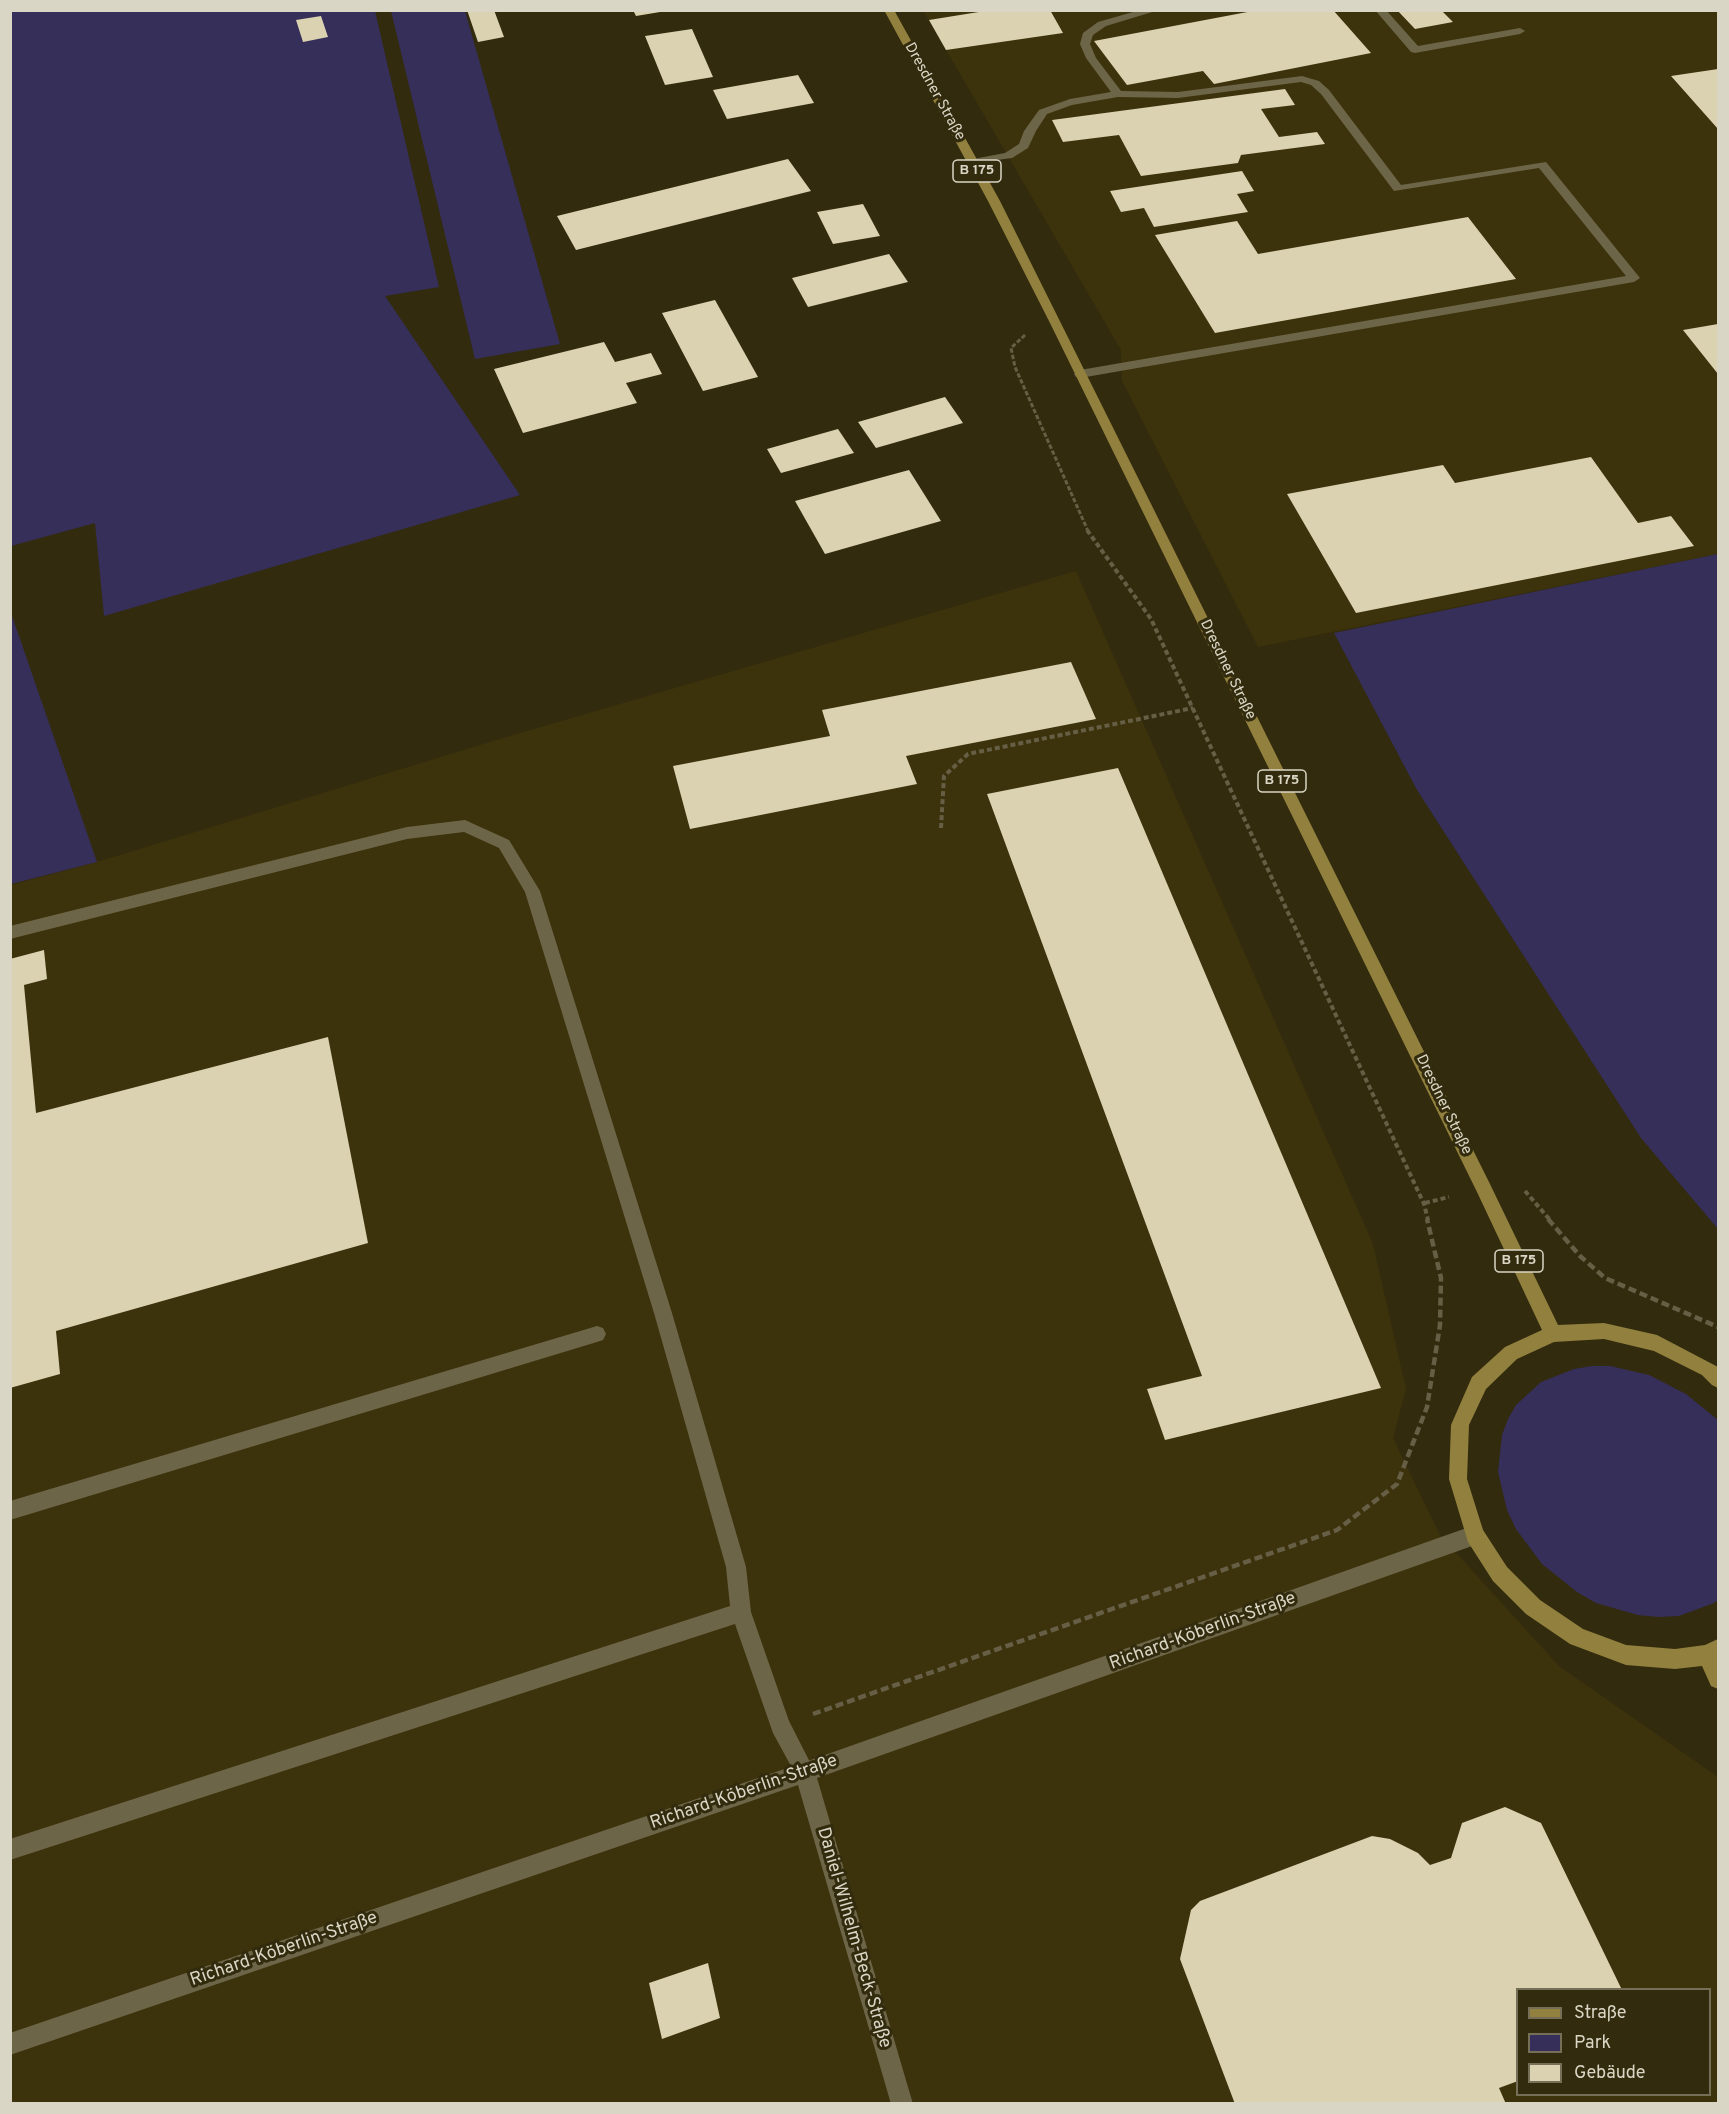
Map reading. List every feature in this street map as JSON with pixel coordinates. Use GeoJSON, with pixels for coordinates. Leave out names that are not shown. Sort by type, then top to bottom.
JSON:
{"type":"FeatureCollection","features":[{"type":"Feature","properties":{"kind":"main road","name":"Dresdner Straße"},"geometry":{"type":"LineString","coordinates":[[889,10],[1056,323],[1484,1187],[1553,1334]]}},
{"type":"Feature","properties":{"kind":"main road"},"geometry":{"type":"LineString","coordinates":[[1719,1379],[1708,1369],[1657,1343],[1604,1331],[1553,1334],[1511,1353],[1479,1383],[1460,1425],[1458,1479],[1475,1535],[1500,1574],[1533,1607],[1577,1637],[1626,1655],[1675,1659],[1713,1652],[1719,1679]]}},
{"type":"Feature","properties":{"kind":"street"},"geometry":{"type":"LineString","coordinates":[[1118,94],[1091,58],[1085,44],[1088,33],[1102,24],[1154,10]]}},
{"type":"Feature","properties":{"kind":"street"},"geometry":{"type":"LineString","coordinates":[[1380,10],[1415,50],[1520,31]]}},
{"type":"Feature","properties":{"kind":"street"},"geometry":{"type":"LineString","coordinates":[[972,162],[1008,156],[1024,146],[1030,131],[1043,112],[1070,102],[1118,94],[1178,95],[1302,79],[1316,83],[1325,92],[1398,189],[1542,164],[1634,278],[1080,375]]}},
{"type":"Feature","properties":{"kind":"street","name":"Daniel-Wilhelm-Beck-Straße"},"geometry":{"type":"LineString","coordinates":[[10,933],[407,833],[465,826],[504,844],[532,891],[663,1313],[736,1567],[741,1612],[780,1726],[805,1772],[902,2103]]}},
{"type":"Feature","properties":{"kind":"street"},"geometry":{"type":"LineString","coordinates":[[10,1511],[597,1334]]}},
{"type":"Feature","properties":{"kind":"street","name":"Richard-Köberlin-Straße"},"geometry":{"type":"LineString","coordinates":[[10,2044],[805,1772],[1475,1535]]}},
{"type":"Feature","properties":{"kind":"street"},"geometry":{"type":"LineString","coordinates":[[10,1850],[741,1612]]}},
{"type":"Feature","properties":{"kind":"path"},"geometry":{"type":"LineString","coordinates":[[780,1726],[1337,1530],[1397,1484],[1427,1407],[1440,1325],[1442,1278],[1424,1204],[1151,619],[1086,528],[1015,367],[1011,348],[1028,332],[1056,323]]}},
{"type":"Feature","properties":{"kind":"path"},"geometry":{"type":"LineString","coordinates":[[941,828],[944,776],[968,754],[1193,708]]}},
{"type":"Feature","properties":{"kind":"path"},"geometry":{"type":"LineString","coordinates":[[1484,1187],[1514,1177],[1580,1256],[1605,1278],[1719,1327]]}},
{"type":"Feature","properties":{"kind":"shaded area"},"geometry":{"type":"Polygon","coordinates":[[[934,10],[1718,11],[1718,554],[1258,647],[1122,381],[1121,350],[924,12],[934,10]]]}},
{"type":"Feature","properties":{"kind":"shaded area"},"geometry":{"type":"Polygon","coordinates":[[[1076,571],[1373,1244],[1406,1389],[1393,1438],[1440,1535],[1559,1666],[1718,1777],[1718,2103],[11,2104],[11,885],[97,862],[493,741],[1076,571]]]}},
{"type":"Feature","properties":{"kind":"green space"},"geometry":{"type":"Polygon","coordinates":[[[11,11],[375,11],[439,287],[385,296],[520,495],[104,616],[95,523],[11,546],[11,11]]]}},
{"type":"Feature","properties":{"kind":"green space"},"geometry":{"type":"Polygon","coordinates":[[[391,11],[465,11],[560,344],[475,359],[391,11]]]}},
{"type":"Feature","properties":{"kind":"green space"},"geometry":{"type":"Polygon","coordinates":[[[1718,554],[1718,1229],[1641,1138],[1417,790],[1334,633],[1718,554]]]}},
{"type":"Feature","properties":{"kind":"green space"},"geometry":{"type":"Polygon","coordinates":[[[11,613],[97,862],[10,884],[11,613]]]}},
{"type":"Feature","properties":{"kind":"green space"},"geometry":{"type":"Polygon","coordinates":[[[1610,1366],[1649,1375],[1686,1394],[1718,1420],[1718,1600],[1714,1603],[1679,1616],[1658,1617],[1638,1615],[1596,1603],[1577,1592],[1542,1564],[1516,1529],[1507,1510],[1498,1472],[1502,1435],[1508,1419],[1516,1405],[1541,1382],[1574,1369],[1610,1366]]]}},
{"type":"Feature","properties":{"kind":"building"},"geometry":{"type":"Polygon","coordinates":[[[467,10],[494,10],[504,37],[478,42],[467,10]]]}},
{"type":"Feature","properties":{"kind":"building"},"geometry":{"type":"Polygon","coordinates":[[[633,10],[660,10],[660,12],[636,16],[633,10]]]}},
{"type":"Feature","properties":{"kind":"building"},"geometry":{"type":"Polygon","coordinates":[[[991,10],[1050,10],[1063,33],[946,50],[929,20],[991,10]]]}},
{"type":"Feature","properties":{"kind":"building"},"geometry":{"type":"Polygon","coordinates":[[[1258,10],[1333,10],[1371,53],[1214,84],[1203,71],[1127,85],[1094,41],[1258,10]]]}},
{"type":"Feature","properties":{"kind":"building"},"geometry":{"type":"Polygon","coordinates":[[[1397,10],[1441,10],[1453,22],[1415,29],[1397,10]]]}},
{"type":"Feature","properties":{"kind":"building"},"geometry":{"type":"Polygon","coordinates":[[[321,16],[328,37],[303,42],[296,20],[321,16]]]}},
{"type":"Feature","properties":{"kind":"building"},"geometry":{"type":"Polygon","coordinates":[[[692,29],[713,77],[665,85],[645,36],[692,29]]]}},
{"type":"Feature","properties":{"kind":"building"},"geometry":{"type":"Polygon","coordinates":[[[1718,69],[1718,129],[1671,76],[1718,69]]]}},
{"type":"Feature","properties":{"kind":"building"},"geometry":{"type":"Polygon","coordinates":[[[798,75],[814,103],[727,119],[713,90],[798,75]]]}},
{"type":"Feature","properties":{"kind":"building"},"geometry":{"type":"Polygon","coordinates":[[[1285,89],[1295,105],[1261,109],[1279,137],[1317,132],[1325,144],[1241,155],[1238,163],[1141,176],[1119,135],[1063,142],[1052,120],[1285,89]]]}},
{"type":"Feature","properties":{"kind":"building"},"geometry":{"type":"Polygon","coordinates":[[[788,159],[811,191],[576,250],[557,216],[788,159]]]}},
{"type":"Feature","properties":{"kind":"building"},"geometry":{"type":"Polygon","coordinates":[[[1242,171],[1254,191],[1237,194],[1248,212],[1154,227],[1144,208],[1121,212],[1110,191],[1242,171]]]}},
{"type":"Feature","properties":{"kind":"building"},"geometry":{"type":"Polygon","coordinates":[[[863,204],[880,236],[833,244],[817,212],[863,204]]]}},
{"type":"Feature","properties":{"kind":"building"},"geometry":{"type":"Polygon","coordinates":[[[1468,217],[1516,279],[1215,333],[1155,235],[1237,221],[1258,254],[1468,217]]]}},
{"type":"Feature","properties":{"kind":"building"},"geometry":{"type":"Polygon","coordinates":[[[889,254],[908,282],[808,307],[792,278],[889,254]]]}},
{"type":"Feature","properties":{"kind":"building"},"geometry":{"type":"Polygon","coordinates":[[[715,300],[758,377],[703,391],[662,313],[715,300]]]}},
{"type":"Feature","properties":{"kind":"building"},"geometry":{"type":"Polygon","coordinates":[[[1718,324],[1718,374],[1683,330],[1718,324]]]}},
{"type":"Feature","properties":{"kind":"building"},"geometry":{"type":"Polygon","coordinates":[[[604,342],[615,362],[651,353],[662,374],[626,383],[637,403],[523,433],[494,369],[604,342]]]}},
{"type":"Feature","properties":{"kind":"building"},"geometry":{"type":"Polygon","coordinates":[[[945,397],[963,423],[876,448],[858,422],[945,397]]]}},
{"type":"Feature","properties":{"kind":"building"},"geometry":{"type":"Polygon","coordinates":[[[838,429],[854,453],[781,473],[767,449],[838,429]]]}},
{"type":"Feature","properties":{"kind":"building"},"geometry":{"type":"Polygon","coordinates":[[[1591,457],[1638,523],[1671,516],[1694,546],[1356,613],[1287,494],[1443,465],[1455,483],[1591,457]]]}},
{"type":"Feature","properties":{"kind":"building"},"geometry":{"type":"Polygon","coordinates":[[[909,470],[941,521],[825,554],[795,501],[909,470]]]}},
{"type":"Feature","properties":{"kind":"building"},"geometry":{"type":"Polygon","coordinates":[[[1071,662],[1096,719],[906,756],[917,784],[690,829],[673,766],[830,736],[822,710],[1071,662]]]}},
{"type":"Feature","properties":{"kind":"building"},"geometry":{"type":"Polygon","coordinates":[[[1118,768],[1381,1388],[1165,1440],[1147,1389],[1202,1376],[987,794],[1118,768]]]}},
{"type":"Feature","properties":{"kind":"building"},"geometry":{"type":"Polygon","coordinates":[[[44,950],[47,979],[24,985],[36,1113],[328,1037],[368,1243],[56,1331],[60,1374],[10,1388],[10,959],[44,950]]]}},
{"type":"Feature","properties":{"kind":"building"},"geometry":{"type":"Polygon","coordinates":[[[1505,1807],[1541,1823],[1621,1988],[1516,1988],[1516,2082],[1499,2088],[1506,2104],[1235,2104],[1180,1959],[1191,1910],[1200,1901],[1372,1836],[1390,1839],[1418,1853],[1430,1865],[1451,1858],[1462,1823],[1505,1807]]]}},
{"type":"Feature","properties":{"kind":"building"},"geometry":{"type":"Polygon","coordinates":[[[708,1963],[720,2018],[662,2039],[649,1983],[708,1963]]]}}]}
